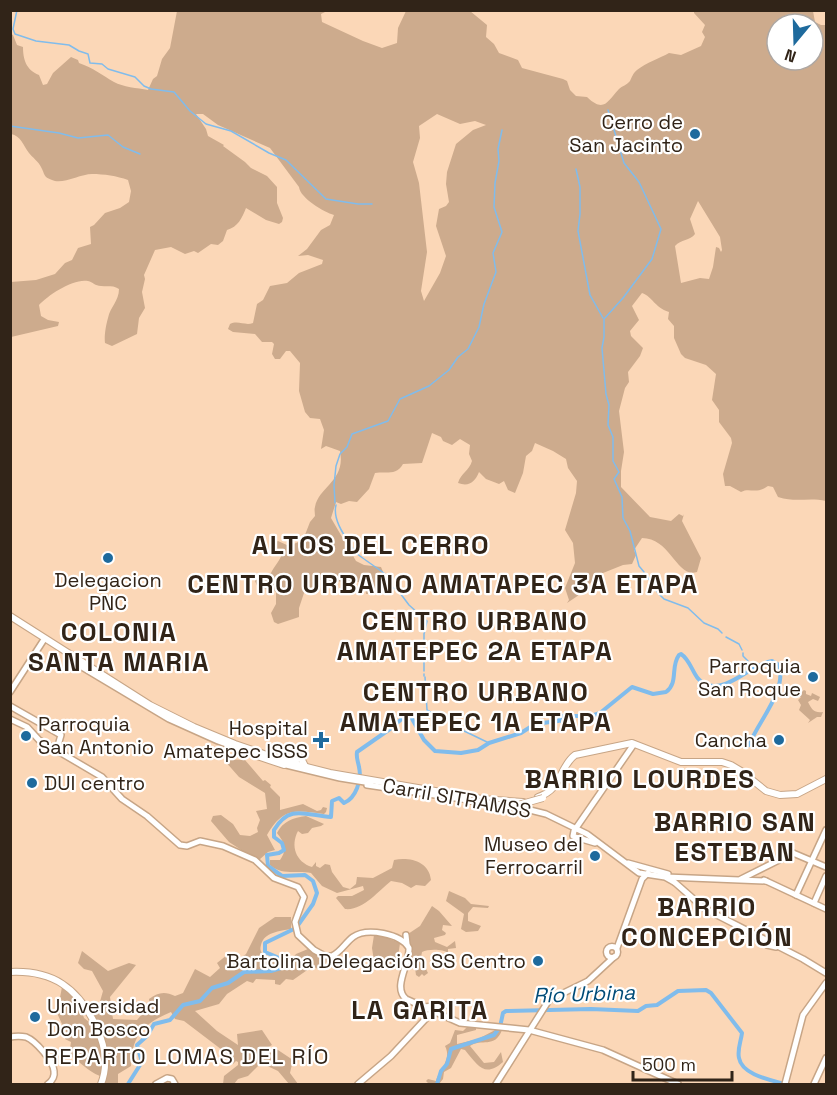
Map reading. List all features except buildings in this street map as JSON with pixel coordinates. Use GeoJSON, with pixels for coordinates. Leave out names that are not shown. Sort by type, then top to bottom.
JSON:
{"type":"FeatureCollection","features":[{"type":"Feature","properties":{"kind":"highway"},"geometry":{"type":"LineString","coordinates":[[11,618],[32,631],[40,632],[63,647],[67,654],[179,720],[229,742],[289,762],[301,758],[305,767],[354,780]]}},
{"type":"Feature","properties":{"kind":"highway"},"geometry":{"type":"LineString","coordinates":[[11,618],[77,664],[143,705],[219,742],[298,769],[363,782],[511,807],[543,798],[555,789],[575,756],[634,744],[682,764],[723,764],[740,771],[772,795],[786,797],[800,793],[826,779]]}},
{"type":"Feature","properties":{"kind":"highway"},"geometry":{"type":"LineString","coordinates":[[422,792],[521,803],[542,796],[556,786],[568,762],[575,754],[634,744]]}},
{"type":"Feature","properties":{"kind":"highway"},"geometry":{"type":"LineString","coordinates":[[10,974],[30,974],[49,979],[68,989],[81,1003],[103,1048],[104,1069],[100,1084]]}},
{"type":"Feature","properties":{"kind":"main road"},"geometry":{"type":"LineString","coordinates":[[10,692],[43,641]]}},
{"type":"Feature","properties":{"kind":"main road","name":"Carril SITRAMSS"},"geometry":{"type":"LineString","coordinates":[[67,654],[124,691],[167,715],[246,751]]}},
{"type":"Feature","properties":{"kind":"main road","name":"Carril SITRAMSS"},"geometry":{"type":"LineString","coordinates":[[77,664],[164,716],[196,732],[299,769],[354,780]]}},
{"type":"Feature","properties":{"kind":"main road"},"geometry":{"type":"LineString","coordinates":[[57,749],[62,736],[13,708],[10,719],[25,726],[39,740],[107,780],[122,799],[183,846],[198,842],[222,846],[253,859],[271,877],[300,889],[304,899],[297,927],[314,950],[330,957],[337,954],[356,936],[373,933],[399,937],[405,935],[410,951],[400,987],[406,999],[446,1018],[467,1024],[528,1030],[614,1054],[678,1084]]}},
{"type":"Feature","properties":{"kind":"main road"},"geometry":{"type":"LineString","coordinates":[[575,831],[634,744]]}},
{"type":"Feature","properties":{"kind":"main road","name":"Carril SITRAMSS"},"geometry":{"type":"LineString","coordinates":[[363,782],[509,805],[543,814],[575,831],[587,834],[637,872],[646,872]]}},
{"type":"Feature","properties":{"kind":"main road"},"geometry":{"type":"LineString","coordinates":[[482,799],[546,812],[638,874],[640,879],[613,948]]}},
{"type":"Feature","properties":{"kind":"main road"},"geometry":{"type":"LineString","coordinates":[[796,895],[826,830]]}},
{"type":"Feature","properties":{"kind":"main road"},"geometry":{"type":"LineString","coordinates":[[575,831],[590,835],[627,862],[646,872],[664,877],[766,881]]}},
{"type":"Feature","properties":{"kind":"main road"},"geometry":{"type":"LineString","coordinates":[[741,879],[796,853],[826,867]]}},
{"type":"Feature","properties":{"kind":"main road"},"geometry":{"type":"LineString","coordinates":[[611,956],[607,951],[613,948],[646,872]]}},
{"type":"Feature","properties":{"kind":"main road"},"geometry":{"type":"LineString","coordinates":[[638,874],[646,872],[675,878],[766,881],[826,909]]}},
{"type":"Feature","properties":{"kind":"main road"},"geometry":{"type":"LineString","coordinates":[[814,903],[826,876]]}},
{"type":"Feature","properties":{"kind":"main road"},"geometry":{"type":"LineString","coordinates":[[664,877],[705,910],[751,933],[767,945],[778,948],[826,974]]}},
{"type":"Feature","properties":{"kind":"main road"},"geometry":{"type":"LineString","coordinates":[[675,878],[704,908],[826,974]]}},
{"type":"Feature","properties":{"kind":"main road"},"geometry":{"type":"LineString","coordinates":[[675,878],[704,907],[826,974]]}},
{"type":"Feature","properties":{"kind":"main road"},"geometry":{"type":"LineString","coordinates":[[373,933],[385,935],[404,944],[407,949],[407,958]]}},
{"type":"Feature","properties":{"kind":"main road"},"geometry":{"type":"LineString","coordinates":[[392,936],[407,944]]}},
{"type":"Feature","properties":{"kind":"main road"},"geometry":{"type":"LineString","coordinates":[[494,1084],[540,1010],[557,995],[593,977],[611,956],[618,953],[613,948]]}},
{"type":"Feature","properties":{"kind":"main road"},"geometry":{"type":"LineString","coordinates":[[785,1084],[803,1014],[826,983]]}},
{"type":"Feature","properties":{"kind":"main road"},"geometry":{"type":"LineString","coordinates":[[427,1010],[446,1005],[441,1012],[446,1018]]}},
{"type":"Feature","properties":{"kind":"main road"},"geometry":{"type":"LineString","coordinates":[[358,1084],[391,1056],[428,1014],[427,1010]]}},
{"type":"Feature","properties":{"kind":"main road"},"geometry":{"type":"LineString","coordinates":[[423,1020],[433,1016],[446,1018]]}},
{"type":"Feature","properties":{"kind":"main road"},"geometry":{"type":"LineString","coordinates":[[10,1037],[20,1036],[30,1039],[50,1061],[54,1076],[48,1084]]}},
{"type":"Feature","properties":{"kind":"main road"},"geometry":{"type":"LineString","coordinates":[[814,1084],[826,1058]]}},
{"type":"Feature","properties":{"kind":"main road"},"geometry":{"type":"LineString","coordinates":[[156,1084],[167,1078],[172,1079],[175,1084]]}},
{"type":"Feature","properties":{"kind":"shaded area"},"geometry":{"type":"Polygon","coordinates":[[[177,11],[327,11],[321,14],[322,22],[382,48],[397,43],[398,28],[406,11],[470,11],[487,25],[486,37],[499,53],[518,60],[522,68],[567,81],[570,90],[576,96],[587,97],[601,105],[605,104],[629,82],[636,71],[645,65],[669,53],[681,55],[701,46],[705,37],[702,32],[705,25],[694,11],[813,11],[765,12],[765,72],[825,72],[826,25],[826,501],[791,500],[778,497],[773,487],[768,486],[756,491],[741,492],[725,486],[723,474],[732,443],[719,422],[719,410],[712,400],[716,374],[706,365],[685,358],[681,354],[674,338],[674,326],[668,319],[669,312],[642,293],[632,306],[639,320],[630,331],[631,336],[643,348],[628,372],[629,382],[625,388],[619,411],[624,452],[621,487],[650,517],[671,521],[679,514],[683,516],[684,514],[682,521],[701,558],[697,572],[690,573],[684,570],[660,544],[642,538],[634,550],[636,555],[632,564],[603,573],[567,603],[569,600],[565,588],[575,563],[573,543],[565,530],[576,493],[577,481],[568,468],[566,459],[535,443],[532,451],[526,456],[523,473],[515,493],[508,490],[504,481],[499,484],[486,479],[479,472],[471,483],[462,484],[458,483],[459,480],[472,461],[469,454],[470,445],[460,439],[452,445],[432,433],[422,463],[403,464],[394,472],[375,473],[369,489],[357,502],[349,501],[341,504],[336,502],[331,518],[356,561],[364,565],[381,567],[384,574],[381,593],[366,594],[365,584],[362,583],[323,582],[323,579],[318,581],[316,586],[305,590],[299,608],[299,617],[278,624],[274,622],[271,613],[276,604],[276,592],[258,588],[255,581],[262,573],[271,573],[280,558],[282,553],[276,548],[276,542],[289,546],[303,540],[315,516],[317,500],[339,469],[340,451],[326,446],[321,449],[324,430],[320,419],[310,418],[305,412],[299,391],[300,363],[290,351],[286,351],[280,359],[275,359],[272,354],[274,344],[272,342],[262,342],[255,334],[233,332],[228,329],[233,323],[253,323],[257,304],[263,300],[270,286],[287,283],[299,273],[322,264],[323,260],[308,255],[298,256],[307,249],[321,230],[330,225],[334,215],[319,208],[303,196],[299,187],[270,148],[218,125],[203,114],[196,114],[208,136],[224,145],[251,168],[267,176],[277,187],[277,203],[283,218],[282,222],[279,224],[266,220],[246,208],[239,222],[227,230],[223,241],[218,245],[211,244],[198,253],[194,251],[185,254],[171,247],[155,250],[144,275],[142,292],[145,308],[139,318],[137,334],[112,346],[105,343],[105,330],[119,289],[99,286],[88,281],[69,285],[55,292],[39,305],[41,316],[59,322],[58,326],[11,337],[11,282],[36,280],[55,274],[65,263],[72,260],[78,248],[91,244],[90,227],[105,213],[129,202],[131,191],[128,180],[97,174],[87,174],[61,181],[49,179],[20,139],[11,134],[11,34],[17,45],[23,47],[26,64],[39,75],[43,85],[47,84],[53,73],[71,57],[118,84],[148,90],[157,76],[162,59],[170,48],[177,11]],[[437,114],[419,126],[420,138],[413,162],[419,183],[427,252],[421,291],[424,301],[440,273],[446,256],[436,226],[439,209],[449,202],[447,172],[456,144],[473,130],[486,125],[475,121],[460,124],[437,114]],[[698,201],[690,219],[695,234],[675,246],[681,283],[700,278],[709,279],[716,247],[721,252],[722,250],[720,237],[698,201]]]}},
{"type":"Feature","properties":{"kind":"shaded area"},"geometry":{"type":"Polygon","coordinates":[[[795,689],[800,693],[804,690],[806,694],[811,696],[812,693],[820,697],[818,701],[813,699],[808,702],[817,712],[823,712],[821,717],[808,723],[810,720],[799,710],[801,705],[798,700],[801,697],[789,691],[795,689]]]}},
{"type":"Feature","properties":{"kind":"shaded area"},"geometry":{"type":"Polygon","coordinates":[[[224,760],[245,760],[280,797],[280,810],[303,804],[317,811],[323,807],[327,808],[326,812],[324,814],[291,812],[285,815],[267,835],[275,850],[268,852],[259,860],[255,859],[229,842],[211,821],[213,816],[221,815],[233,824],[240,835],[250,836],[258,832],[260,820],[256,811],[267,809],[265,793],[239,777],[224,760]]]}},
{"type":"Feature","properties":{"kind":"shaded area"},"geometry":{"type":"Polygon","coordinates":[[[306,816],[324,824],[312,828],[308,833],[302,834],[298,831],[295,848],[298,857],[306,865],[312,867],[316,862],[316,866],[320,868],[325,864],[330,865],[332,872],[343,887],[350,889],[356,884],[357,877],[373,878],[392,868],[394,860],[400,859],[412,860],[422,865],[426,868],[431,880],[425,886],[416,885],[411,888],[391,881],[364,904],[345,909],[336,898],[352,896],[364,890],[363,886],[337,893],[322,886],[311,873],[285,872],[270,865],[270,860],[280,860],[284,852],[283,843],[277,833],[279,829],[289,821],[306,816]]]}},
{"type":"Feature","properties":{"kind":"shaded area"},"geometry":{"type":"Polygon","coordinates":[[[449,891],[465,898],[471,904],[489,906],[488,908],[473,907],[468,913],[468,921],[481,926],[478,931],[466,932],[461,929],[464,914],[446,901],[449,891]]]}},
{"type":"Feature","properties":{"kind":"shaded area"},"geometry":{"type":"Polygon","coordinates":[[[432,906],[452,926],[443,925],[442,930],[446,933],[434,938],[435,942],[447,947],[455,941],[456,948],[448,949],[448,953],[435,950],[422,952],[420,963],[423,963],[428,973],[419,977],[416,975],[415,968],[407,964],[408,934],[420,926],[432,906]]]}},
{"type":"Feature","properties":{"kind":"shaded area"},"geometry":{"type":"Polygon","coordinates":[[[275,917],[291,917],[291,929],[265,937],[260,949],[265,956],[284,966],[286,960],[291,960],[296,954],[308,949],[329,960],[319,970],[313,966],[293,980],[286,979],[280,985],[275,984],[275,980],[256,979],[253,983],[247,981],[227,994],[219,1004],[195,1011],[217,1031],[238,1045],[237,1034],[262,1030],[272,1045],[265,1049],[275,1048],[293,1060],[290,1073],[298,1084],[289,1084],[278,1071],[261,1063],[248,1076],[238,1079],[234,1084],[223,1084],[224,1076],[238,1065],[238,1062],[233,1064],[228,1059],[230,1056],[184,1021],[175,1019],[171,1012],[153,1021],[141,1032],[134,1046],[131,1066],[118,1074],[118,1084],[103,1084],[108,1072],[108,1052],[103,1034],[95,1020],[95,1012],[103,991],[92,971],[84,969],[78,963],[82,951],[108,971],[129,963],[136,965],[110,997],[113,1019],[137,1020],[150,1005],[149,999],[152,997],[162,993],[175,996],[183,993],[195,969],[210,977],[220,968],[217,963],[227,955],[238,960],[246,954],[259,928],[275,917]]]}},
{"type":"Feature","properties":{"kind":"shaded area"},"geometry":{"type":"Polygon","coordinates":[[[374,935],[400,943],[398,958],[391,967],[374,961],[372,948],[374,935]]]}},
{"type":"Feature","properties":{"kind":"shaded area"},"geometry":{"type":"Polygon","coordinates":[[[62,987],[79,1003],[84,1018],[94,1029],[100,1042],[102,1057],[100,1076],[69,1055],[71,1042],[65,1039],[66,1030],[61,1028],[62,1024],[57,1013],[62,987]]]}},
{"type":"Feature","properties":{"kind":"shaded area"},"geometry":{"type":"Polygon","coordinates":[[[468,1026],[476,1027],[476,1030],[457,1035],[457,1044],[478,1039],[497,1029],[502,1030],[499,1036],[492,1041],[470,1046],[484,1063],[494,1062],[501,1052],[503,1062],[491,1069],[482,1068],[465,1050],[461,1049],[451,1068],[444,1072],[439,1084],[429,1084],[426,1081],[428,1079],[436,1081],[445,1064],[447,1051],[445,1046],[450,1043],[455,1030],[463,1031],[468,1026]]]}},
{"type":"Feature","properties":{"kind":"waterway"},"geometry":{"type":"LineString","coordinates":[[17,10],[13,29],[15,34],[36,41],[69,45],[88,54],[90,63],[102,64],[108,69],[135,77],[151,89],[174,92],[190,111],[206,124],[231,131],[286,160],[326,199],[372,204]]}},
{"type":"Feature","properties":{"kind":"waterway"},"geometry":{"type":"LineString","coordinates":[[608,110],[624,163],[639,182],[661,229],[652,259],[604,319],[602,348],[609,405],[608,425],[613,437],[613,461],[619,472],[614,479],[622,497],[623,518],[630,531],[639,566],[644,572]]}},
{"type":"Feature","properties":{"kind":"waterway"},"geometry":{"type":"LineString","coordinates":[[10,126],[78,138],[108,135],[123,147],[140,154]]}},
{"type":"Feature","properties":{"kind":"waterway"},"geometry":{"type":"LineString","coordinates":[[335,503],[336,466],[352,434],[388,421],[400,399],[429,386],[449,370],[458,357],[468,349],[479,327],[484,304],[496,272],[493,253],[502,232],[494,207],[499,161],[498,149],[502,130]]}},
{"type":"Feature","properties":{"kind":"waterway"},"geometry":{"type":"LineString","coordinates":[[576,169],[580,187],[578,231],[590,295],[603,318]]}},
{"type":"Feature","properties":{"kind":"waterway"},"geometry":{"type":"LineString","coordinates":[[336,505],[338,523],[355,552],[385,574]]}},
{"type":"Feature","properties":{"kind":"waterway"},"geometry":{"type":"LineString","coordinates":[[386,576],[390,585],[427,621],[424,634],[424,671]]}},
{"type":"Feature","properties":{"kind":"waterway"},"geometry":{"type":"LineString","coordinates":[[647,576],[664,599],[688,608],[704,623],[722,633]]}},
{"type":"Feature","properties":{"kind":"waterway"},"geometry":{"type":"LineString","coordinates":[[726,637],[739,644],[742,650]]}},
{"type":"Feature","properties":{"kind":"waterway"},"geometry":{"type":"LineString","coordinates":[[743,653],[748,661]]}},
{"type":"Feature","properties":{"kind":"waterway"},"geometry":{"type":"LineString","coordinates":[[128,1084],[140,1065],[141,1059],[137,1045],[147,1036],[154,1024],[170,1020],[183,1005],[200,1001],[212,988],[228,983],[244,972],[271,971],[281,968],[282,965],[277,957],[265,952],[265,943],[296,928],[313,904],[317,893],[313,881],[305,875],[282,876],[268,866],[267,855],[284,850],[282,843],[274,837],[274,830],[286,816],[293,814],[331,817],[332,801],[339,798],[344,803],[348,801],[357,788],[360,777],[357,752],[404,717],[411,717],[424,740],[435,751],[461,753],[478,750],[489,743],[521,733],[535,724],[558,721],[563,716],[591,716],[600,713],[632,687],[653,694],[666,692],[672,684],[676,660],[681,654],[701,682],[713,686],[731,682],[756,667],[772,661],[779,665],[779,685],[771,705],[747,746]]}},
{"type":"Feature","properties":{"kind":"waterway"},"geometry":{"type":"LineString","coordinates":[[425,677],[427,710],[437,716],[443,716],[456,726]]}},
{"type":"Feature","properties":{"kind":"waterway"},"geometry":{"type":"LineString","coordinates":[[558,721],[568,725]]}},
{"type":"Feature","properties":{"kind":"waterway"},"geometry":{"type":"LineString","coordinates":[[458,728],[489,743]]}},
{"type":"Feature","properties":{"kind":"waterway","name":"Río Urbina"},"geometry":{"type":"LineString","coordinates":[[437,1084],[441,1071],[447,1064],[451,1049],[494,1035],[506,1011],[591,1009],[638,1011],[646,1006],[657,1005],[678,991],[706,990],[711,993],[742,1033],[738,1052],[745,1069],[758,1076],[785,1084]]}},
{"type":"Feature","properties":{"kind":"place","name":"Cerro de San Jacinto"},"geometry":{"type":"Point","coordinates":[695,134]}},
{"type":"Feature","properties":{"kind":"place","name":"Delegacion PNC"},"geometry":{"type":"Point","coordinates":[108,558]}},
{"type":"Feature","properties":{"kind":"place","name":"Parroquia San Roque"},"geometry":{"type":"Point","coordinates":[813,677]}},
{"type":"Feature","properties":{"kind":"place","name":"Parroquia San Antonio"},"geometry":{"type":"Point","coordinates":[26,736]}},
{"type":"Feature","properties":{"kind":"place","name":"Hospital Amatepec ISSS"},"geometry":{"type":"Point","coordinates":[321,740]}},
{"type":"Feature","properties":{"kind":"place","name":"Cancha"},"geometry":{"type":"Point","coordinates":[779,740]}},
{"type":"Feature","properties":{"kind":"place","name":"DUI centro"},"geometry":{"type":"Point","coordinates":[32,783]}},
{"type":"Feature","properties":{"kind":"place","name":"Museo del Ferrocarril"},"geometry":{"type":"Point","coordinates":[595,856]}},
{"type":"Feature","properties":{"kind":"place","name":"Bartolina Delegación SS Centro"},"geometry":{"type":"Point","coordinates":[538,961]}},
{"type":"Feature","properties":{"kind":"place","name":"Universidad Don Bosco"},"geometry":{"type":"Point","coordinates":[35,1017]}},
{"type":"Feature","properties":{"kind":"district","name":"ALTOS DEL CERRO"},"geometry":{"type":"Point","coordinates":[371,545]}},
{"type":"Feature","properties":{"kind":"district","name":"CENTRO URBANO AMATAPEC 3A ETAPA"},"geometry":{"type":"Point","coordinates":[443,584]}},
{"type":"Feature","properties":{"kind":"district","name":"CENTRO URBANO AMATEPEC 2A ETAPA"},"geometry":{"type":"Point","coordinates":[475,636]}},
{"type":"Feature","properties":{"kind":"district","name":"COLONIA SANTA MARIA"},"geometry":{"type":"Point","coordinates":[119,647]}},
{"type":"Feature","properties":{"kind":"district","name":"CENTRO URBANO AMATEPEC 1A ETAPA"},"geometry":{"type":"Point","coordinates":[476,707]}},
{"type":"Feature","properties":{"kind":"district","name":"BARRIO LOURDES"},"geometry":{"type":"Point","coordinates":[640,779]}},
{"type":"Feature","properties":{"kind":"district","name":"BARRIO SAN ESTEBAN"},"geometry":{"type":"Point","coordinates":[735,837]}},
{"type":"Feature","properties":{"kind":"district","name":"BARRIO CONCEPCIÓN"},"geometry":{"type":"Point","coordinates":[707,922]}},
{"type":"Feature","properties":{"kind":"district","name":"LA GARITA"},"geometry":{"type":"Point","coordinates":[420,1010]}},
{"type":"Feature","properties":{"kind":"district","name":"REPARTO LOMAS DEL RÍO"},"geometry":{"type":"Point","coordinates":[187,1056]}}]}
